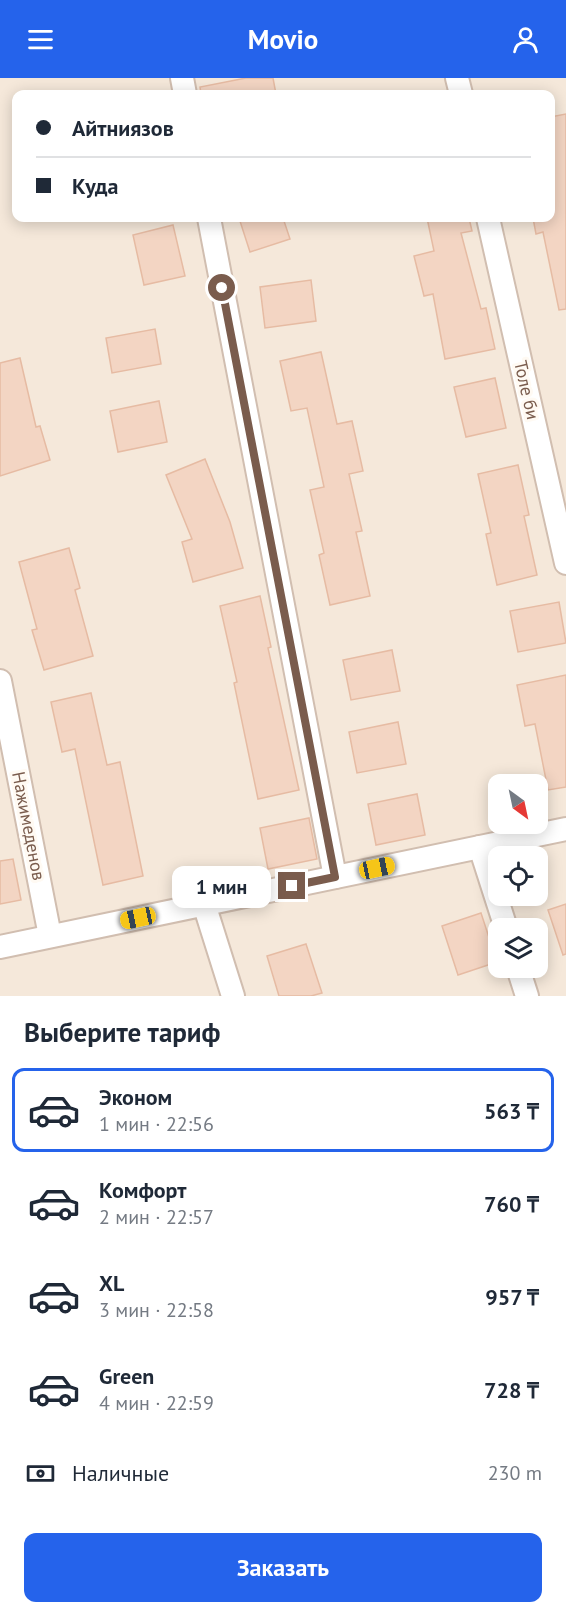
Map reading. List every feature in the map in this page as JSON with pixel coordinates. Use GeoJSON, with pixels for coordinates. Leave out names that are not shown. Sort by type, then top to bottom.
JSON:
{"type":"FeatureCollection","features":[{"type":"Feature","properties":{"kind":"street"},"geometry":{"type":"LineString","coordinates":[[210,222],[335,877]]}},
{"type":"Feature","properties":{"kind":"street","name":"Толе би"},"geometry":{"type":"LineString","coordinates":[[489,222],[566,563]]}},
{"type":"Feature","properties":{"kind":"street","name":"Нажимеденов"},"geometry":{"type":"LineString","coordinates":[[0,681],[50,936]]}},
{"type":"Feature","properties":{"kind":"street"},"geometry":{"type":"LineString","coordinates":[[0,947],[566,829]]}},
{"type":"Feature","properties":{"kind":"street"},"geometry":{"type":"LineString","coordinates":[[480,847],[503,918]]}},
{"type":"Feature","properties":{"kind":"street"},"geometry":{"type":"LineString","coordinates":[[204,904],[233,996]]}},
{"type":"Feature","properties":{"kind":"street"},"geometry":{"type":"LineString","coordinates":[[521,978],[527,996]]}},
{"type":"Feature","properties":{"kind":"shaded area"},"geometry":{"type":"Polygon","coordinates":[[[0,78],[566,78],[566,996],[0,996],[0,78]]]}},
{"type":"Feature","properties":{"kind":"building"},"geometry":{"type":"Polygon","coordinates":[[[246,78],[273,78],[275,90],[200,90],[200,87],[246,78]]]}},
{"type":"Feature","properties":{"kind":"building"},"geometry":{"type":"Polygon","coordinates":[[[566,114],[566,309],[559,310],[543,232],[536,234],[534,222],[555,222],[555,116],[566,114]]]}},
{"type":"Feature","properties":{"kind":"building"},"geometry":{"type":"Polygon","coordinates":[[[240,222],[284,222],[290,239],[250,252],[240,222]]]}},
{"type":"Feature","properties":{"kind":"building"},"geometry":{"type":"Polygon","coordinates":[[[428,222],[470,222],[472,231],[461,233],[481,309],[486,308],[495,349],[445,359],[433,294],[424,296],[414,256],[434,251],[428,222]]]}},
{"type":"Feature","properties":{"kind":"building"},"geometry":{"type":"Polygon","coordinates":[[[173,225],[185,276],[144,285],[133,235],[173,225]]]}},
{"type":"Feature","properties":{"kind":"building"},"geometry":{"type":"Polygon","coordinates":[[[311,280],[316,321],[265,328],[260,287],[311,280]]]}},
{"type":"Feature","properties":{"kind":"building"},"geometry":{"type":"Polygon","coordinates":[[[155,329],[161,364],[112,373],[106,338],[155,329]]]}},
{"type":"Feature","properties":{"kind":"building"},"geometry":{"type":"Polygon","coordinates":[[[321,352],[337,424],[352,421],[363,471],[349,474],[362,531],[356,532],[370,596],[330,605],[319,555],[324,553],[310,490],[324,487],[307,408],[291,411],[280,361],[321,352]]]}},
{"type":"Feature","properties":{"kind":"building"},"geometry":{"type":"Polygon","coordinates":[[[20,358],[36,427],[40,426],[50,460],[0,476],[0,363],[20,358]]]}},
{"type":"Feature","properties":{"kind":"building"},"geometry":{"type":"Polygon","coordinates":[[[495,378],[506,428],[466,437],[454,387],[495,378]]]}},
{"type":"Feature","properties":{"kind":"building"},"geometry":{"type":"Polygon","coordinates":[[[159,401],[167,442],[118,452],[110,411],[159,401]]]}},
{"type":"Feature","properties":{"kind":"building"},"geometry":{"type":"Polygon","coordinates":[[[205,459],[230,522],[243,568],[193,582],[182,542],[192,539],[166,475],[205,459]]]}},
{"type":"Feature","properties":{"kind":"building"},"geometry":{"type":"Polygon","coordinates":[[[518,465],[529,515],[524,516],[537,575],[497,585],[486,534],[491,533],[478,474],[518,465]]]}},
{"type":"Feature","properties":{"kind":"building"},"geometry":{"type":"Polygon","coordinates":[[[69,548],[80,588],[75,590],[93,656],[44,670],[32,630],[37,629],[19,562],[69,548]]]}},
{"type":"Feature","properties":{"kind":"building"},"geometry":{"type":"Polygon","coordinates":[[[260,596],[271,647],[268,648],[299,790],[258,799],[234,683],[237,682],[220,606],[260,596]]]}},
{"type":"Feature","properties":{"kind":"building"},"geometry":{"type":"Polygon","coordinates":[[[559,602],[566,643],[518,652],[510,611],[559,602]]]}},
{"type":"Feature","properties":{"kind":"building"},"geometry":{"type":"Polygon","coordinates":[[[392,650],[400,691],[351,700],[343,660],[392,650]]]}},
{"type":"Feature","properties":{"kind":"building"},"geometry":{"type":"Polygon","coordinates":[[[566,675],[566,787],[548,790],[548,774],[545,774],[535,724],[525,726],[517,685],[566,675]]]}},
{"type":"Feature","properties":{"kind":"building"},"geometry":{"type":"Polygon","coordinates":[[[91,693],[107,765],[120,762],[143,876],[103,885],[75,749],[62,752],[51,702],[91,693]]]}},
{"type":"Feature","properties":{"kind":"building"},"geometry":{"type":"Polygon","coordinates":[[[398,722],[406,764],[357,773],[349,732],[398,722]]]}},
{"type":"Feature","properties":{"kind":"building"},"geometry":{"type":"Polygon","coordinates":[[[417,794],[425,835],[376,845],[368,804],[417,794]]]}},
{"type":"Feature","properties":{"kind":"building"},"geometry":{"type":"Polygon","coordinates":[[[309,818],[317,859],[268,869],[260,828],[309,818]]]}},
{"type":"Feature","properties":{"kind":"building"},"geometry":{"type":"Polygon","coordinates":[[[13,859],[21,900],[0,904],[0,861],[13,859]]]}},
{"type":"Feature","properties":{"kind":"building"},"geometry":{"type":"Polygon","coordinates":[[[566,904],[566,954],[563,955],[548,910],[566,904]]]}},
{"type":"Feature","properties":{"kind":"building"},"geometry":{"type":"Polygon","coordinates":[[[481,913],[488,934],[488,965],[458,975],[442,926],[481,913]]]}},
{"type":"Feature","properties":{"kind":"building"},"geometry":{"type":"Polygon","coordinates":[[[306,944],[322,993],[311,996],[279,996],[267,956],[306,944]]]}},
{"type":"Feature","properties":{"kind":"route"},"geometry":{"type":"LineString","coordinates":[[222,288],[335,877],[292,886]]}}]}
